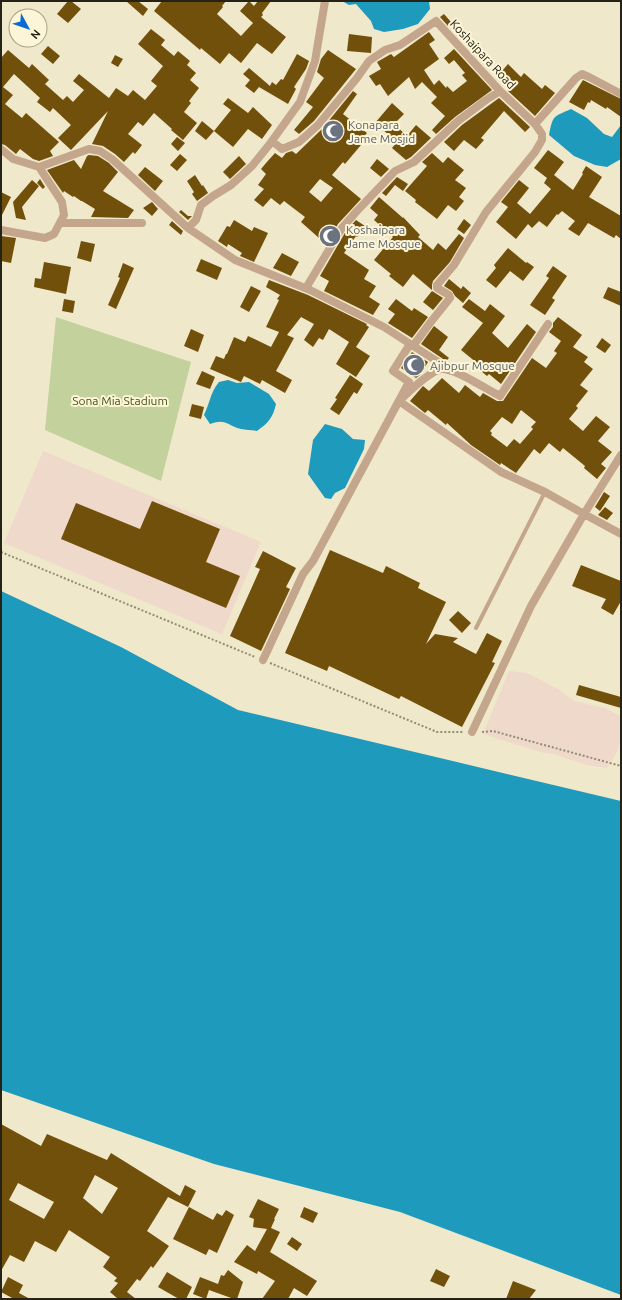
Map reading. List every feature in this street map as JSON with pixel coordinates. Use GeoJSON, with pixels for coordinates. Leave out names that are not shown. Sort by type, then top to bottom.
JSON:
{"type":"FeatureCollection","features":[{"type":"Feature","properties":{"kind":"street"},"geometry":{"type":"LineString","coordinates":[[188,228],[196,220],[201,205],[231,185],[252,166],[300,102],[315,61],[325,1]]}},
{"type":"Feature","properties":{"kind":"street","name":"Koshaipara Road"},"geometry":{"type":"LineString","coordinates":[[272,141],[282,148],[299,142],[318,125],[357,78],[369,61],[385,50],[400,44],[436,21],[500,91],[535,124]]}},
{"type":"Feature","properties":{"kind":"street"},"geometry":{"type":"LineString","coordinates":[[263,660],[303,574],[313,561],[409,382],[393,372],[412,345],[450,298],[437,288],[437,285],[454,265],[486,212],[536,152],[542,140],[542,134],[535,124],[576,78],[582,74],[589,76],[621,94]]}},
{"type":"Feature","properties":{"kind":"street"},"geometry":{"type":"LineString","coordinates":[[306,288],[342,228],[395,171],[414,162],[458,121],[500,91]]}},
{"type":"Feature","properties":{"kind":"street"},"geometry":{"type":"LineString","coordinates":[[1,149],[13,159],[38,167],[89,149],[100,151],[112,159],[188,228],[235,260],[306,288],[384,327],[449,369],[500,396],[548,324]]}},
{"type":"Feature","properties":{"kind":"street"},"geometry":{"type":"LineString","coordinates":[[1,230],[45,238],[54,234],[64,215],[62,202],[38,167]]}},
{"type":"Feature","properties":{"kind":"street"},"geometry":{"type":"LineString","coordinates":[[60,223],[142,223]]}},
{"type":"Feature","properties":{"kind":"street"},"geometry":{"type":"LineString","coordinates":[[399,401],[421,381],[439,369],[449,369]]}},
{"type":"Feature","properties":{"kind":"street"},"geometry":{"type":"LineString","coordinates":[[399,401],[501,472],[545,492],[621,534]]}},
{"type":"Feature","properties":{"kind":"street"},"geometry":{"type":"LineString","coordinates":[[472,732],[532,606],[584,514],[621,455]]}},
{"type":"Feature","properties":{"kind":"lane"},"geometry":{"type":"LineString","coordinates":[[476,628],[545,492]]}},
{"type":"Feature","properties":{"kind":"path"},"geometry":{"type":"LineString","coordinates":[[1,552],[437,732],[492,731],[621,766]]}},
{"type":"Feature","properties":{"kind":"shaded area"},"geometry":{"type":"Polygon","coordinates":[[[43,451],[261,542],[222,634],[4,543],[43,451]]]}},
{"type":"Feature","properties":{"kind":"shaded area"},"geometry":{"type":"Polygon","coordinates":[[[509,671],[527,673],[558,689],[574,701],[605,708],[620,716],[621,739],[617,752],[607,768],[586,765],[483,734],[509,671]]]}},
{"type":"Feature","properties":{"kind":"green space","name":"Sona Mia Stadium"},"geometry":{"type":"Polygon","coordinates":[[[56,317],[191,362],[161,481],[45,430],[56,317]]]}},
{"type":"Feature","properties":{"kind":"water"},"geometry":{"type":"Polygon","coordinates":[[[342,1],[429,1],[430,9],[418,24],[403,29],[384,32],[374,29],[371,21],[356,4],[349,5],[342,1]]]}},
{"type":"Feature","properties":{"kind":"water"},"geometry":{"type":"Polygon","coordinates":[[[571,109],[587,118],[604,134],[612,137],[621,125],[621,159],[607,167],[595,165],[574,156],[549,135],[553,120],[557,115],[571,109]]]}},
{"type":"Feature","properties":{"kind":"water"},"geometry":{"type":"Polygon","coordinates":[[[228,380],[237,383],[249,382],[269,394],[276,404],[270,420],[257,431],[241,429],[223,422],[215,422],[210,424],[204,415],[216,386],[219,382],[228,380]]]}},
{"type":"Feature","properties":{"kind":"water"},"geometry":{"type":"Polygon","coordinates":[[[325,424],[342,429],[353,439],[365,440],[364,449],[345,488],[335,493],[331,499],[325,498],[308,474],[313,440],[325,424]]]}},
{"type":"Feature","properties":{"kind":"water"},"geometry":{"type":"Polygon","coordinates":[[[1,591],[121,647],[238,710],[621,801],[621,1295],[400,1212],[214,1164],[1,1090],[1,591]]]}},
{"type":"Feature","properties":{"kind":"building"},"geometry":{"type":"Polygon","coordinates":[[[68,1],[71,1],[81,9],[68,23],[57,14],[68,1]]]}},
{"type":"Feature","properties":{"kind":"building"},"geometry":{"type":"Polygon","coordinates":[[[126,1],[138,1],[148,9],[143,16],[126,1]]]}},
{"type":"Feature","properties":{"kind":"building"},"geometry":{"type":"Polygon","coordinates":[[[162,1],[226,1],[217,14],[241,36],[253,23],[240,11],[249,1],[254,6],[258,1],[271,1],[262,13],[263,15],[261,17],[286,37],[272,54],[257,43],[241,63],[229,53],[220,64],[201,48],[200,50],[154,11],[162,1]]]}},
{"type":"Feature","properties":{"kind":"building"},"geometry":{"type":"Polygon","coordinates":[[[444,14],[451,22],[448,26],[440,17],[444,14]]]}},
{"type":"Feature","properties":{"kind":"building"},"geometry":{"type":"Polygon","coordinates":[[[151,29],[165,40],[161,45],[174,56],[178,51],[190,61],[187,65],[196,73],[190,80],[199,88],[189,101],[191,103],[184,112],[197,123],[183,140],[154,113],[143,126],[138,122],[128,134],[142,145],[135,154],[133,152],[124,162],[103,146],[92,144],[108,111],[71,150],[58,138],[71,125],[53,108],[50,112],[37,102],[40,98],[14,74],[3,87],[13,95],[5,104],[22,118],[26,113],[59,142],[50,151],[53,156],[39,161],[33,159],[20,149],[16,154],[5,145],[1,144],[1,58],[8,50],[29,68],[32,64],[49,80],[45,84],[63,100],[67,96],[73,102],[84,90],[73,81],[79,74],[109,98],[116,88],[128,96],[133,90],[145,100],[157,86],[151,81],[163,66],[138,44],[151,29]]]}},
{"type":"Feature","properties":{"kind":"building"},"geometry":{"type":"Polygon","coordinates":[[[429,32],[435,40],[429,44],[439,59],[424,70],[434,85],[439,80],[446,88],[447,86],[453,92],[467,81],[462,75],[465,73],[454,60],[449,64],[444,58],[454,49],[492,90],[455,117],[436,134],[432,130],[445,116],[431,103],[437,97],[422,82],[415,89],[409,77],[388,96],[380,84],[376,86],[369,76],[381,69],[377,62],[391,54],[394,57],[429,32]]]}},
{"type":"Feature","properties":{"kind":"building"},"geometry":{"type":"Polygon","coordinates":[[[349,34],[372,37],[371,53],[347,51],[349,34]]]}},
{"type":"Feature","properties":{"kind":"building"},"geometry":{"type":"Polygon","coordinates":[[[48,46],[60,56],[53,64],[41,54],[48,48],[48,46]]]}},
{"type":"Feature","properties":{"kind":"building"},"geometry":{"type":"Polygon","coordinates":[[[328,50],[356,69],[314,121],[299,134],[294,130],[313,107],[306,102],[324,78],[317,72],[321,59],[328,50]]]}},
{"type":"Feature","properties":{"kind":"building"},"geometry":{"type":"Polygon","coordinates":[[[297,54],[309,61],[306,69],[294,87],[296,89],[288,104],[259,87],[254,93],[245,86],[250,80],[243,74],[249,68],[270,86],[272,82],[276,85],[281,79],[283,80],[297,54]]]}},
{"type":"Feature","properties":{"kind":"building"},"geometry":{"type":"Polygon","coordinates":[[[115,55],[123,59],[118,67],[111,63],[115,55]]]}},
{"type":"Feature","properties":{"kind":"building"},"geometry":{"type":"Polygon","coordinates":[[[508,64],[521,77],[524,73],[542,89],[545,85],[555,93],[535,116],[508,91],[515,84],[502,71],[508,64]]]}},
{"type":"Feature","properties":{"kind":"building"},"geometry":{"type":"Polygon","coordinates":[[[583,80],[621,99],[621,117],[607,107],[606,109],[591,100],[590,103],[588,102],[584,110],[569,102],[583,80]]]}},
{"type":"Feature","properties":{"kind":"building"},"geometry":{"type":"Polygon","coordinates":[[[353,91],[357,94],[343,114],[367,133],[358,143],[361,145],[345,164],[343,162],[332,175],[361,199],[338,224],[327,243],[301,222],[305,217],[284,201],[280,205],[271,198],[263,207],[254,200],[264,189],[258,185],[266,174],[261,169],[275,153],[282,158],[286,153],[292,151],[296,154],[322,129],[353,91]],[[320,179],[309,192],[321,202],[333,188],[320,179]]]}},
{"type":"Feature","properties":{"kind":"building"},"geometry":{"type":"Polygon","coordinates":[[[228,98],[248,113],[253,107],[272,125],[262,139],[248,129],[233,147],[214,131],[231,110],[223,104],[228,98]]]}},
{"type":"Feature","properties":{"kind":"building"},"geometry":{"type":"Polygon","coordinates":[[[499,98],[530,127],[525,132],[504,111],[481,138],[484,140],[476,149],[464,140],[454,151],[444,142],[462,125],[499,98]]]}},
{"type":"Feature","properties":{"kind":"building"},"geometry":{"type":"Polygon","coordinates":[[[392,103],[404,114],[394,124],[407,136],[416,125],[431,138],[406,160],[392,148],[397,142],[375,123],[392,103]]]}},
{"type":"Feature","properties":{"kind":"building"},"geometry":{"type":"Polygon","coordinates":[[[202,121],[214,131],[206,140],[195,131],[202,121]]]}},
{"type":"Feature","properties":{"kind":"building"},"geometry":{"type":"Polygon","coordinates":[[[177,137],[185,143],[178,151],[171,144],[177,137]]]}},
{"type":"Feature","properties":{"kind":"building"},"geometry":{"type":"Polygon","coordinates":[[[548,150],[564,162],[554,175],[573,190],[586,166],[602,177],[589,197],[621,216],[621,239],[616,235],[614,238],[588,223],[579,236],[568,229],[575,221],[562,211],[558,215],[557,214],[547,227],[539,221],[532,228],[528,224],[516,239],[496,222],[508,207],[501,202],[519,180],[529,188],[517,203],[530,214],[551,189],[544,183],[547,178],[534,168],[548,150]]]}},
{"type":"Feature","properties":{"kind":"building"},"geometry":{"type":"Polygon","coordinates":[[[432,153],[443,163],[448,157],[464,170],[455,180],[466,188],[459,197],[464,201],[456,211],[448,205],[437,219],[415,202],[416,200],[405,191],[427,166],[422,162],[432,153]]]}},
{"type":"Feature","properties":{"kind":"building"},"geometry":{"type":"Polygon","coordinates":[[[180,154],[187,160],[177,171],[170,165],[180,154]]]}},
{"type":"Feature","properties":{"kind":"building"},"geometry":{"type":"Polygon","coordinates":[[[87,156],[98,156],[109,163],[118,172],[103,191],[134,210],[128,218],[91,217],[95,209],[64,191],[63,193],[47,170],[74,160],[81,169],[87,156]]]}},
{"type":"Feature","properties":{"kind":"building"},"geometry":{"type":"Polygon","coordinates":[[[239,156],[246,164],[230,179],[223,172],[239,156]]]}},
{"type":"Feature","properties":{"kind":"building"},"geometry":{"type":"Polygon","coordinates":[[[377,159],[389,169],[381,177],[370,168],[377,159]]]}},
{"type":"Feature","properties":{"kind":"building"},"geometry":{"type":"Polygon","coordinates":[[[145,167],[163,181],[155,191],[138,175],[145,167]]]}},
{"type":"Feature","properties":{"kind":"building"},"geometry":{"type":"Polygon","coordinates":[[[195,175],[208,193],[197,201],[192,194],[194,192],[187,181],[195,175]]]}},
{"type":"Feature","properties":{"kind":"building"},"geometry":{"type":"Polygon","coordinates":[[[397,177],[408,184],[403,191],[395,185],[386,196],[382,193],[397,177]]]}},
{"type":"Feature","properties":{"kind":"building"},"geometry":{"type":"Polygon","coordinates":[[[40,179],[45,187],[43,189],[37,183],[40,179]]]}},
{"type":"Feature","properties":{"kind":"building"},"geometry":{"type":"Polygon","coordinates":[[[32,180],[39,186],[22,207],[26,220],[16,218],[13,202],[32,180]]]}},
{"type":"Feature","properties":{"kind":"building"},"geometry":{"type":"Polygon","coordinates":[[[1,192],[11,197],[1,217],[1,192]]]}},
{"type":"Feature","properties":{"kind":"building"},"geometry":{"type":"Polygon","coordinates":[[[379,197],[403,217],[420,235],[418,237],[433,250],[438,243],[446,250],[459,234],[464,238],[450,262],[433,281],[432,290],[413,274],[403,287],[389,276],[391,274],[374,260],[393,237],[374,220],[378,215],[370,208],[379,197]]]}},
{"type":"Feature","properties":{"kind":"building"},"geometry":{"type":"Polygon","coordinates":[[[152,202],[158,209],[152,216],[143,208],[152,202]]]}},
{"type":"Feature","properties":{"kind":"building"},"geometry":{"type":"Polygon","coordinates":[[[181,210],[188,216],[192,216],[188,220],[179,212],[181,210]]]}},
{"type":"Feature","properties":{"kind":"building"},"geometry":{"type":"Polygon","coordinates":[[[464,219],[471,225],[464,234],[457,229],[464,219]]]}},
{"type":"Feature","properties":{"kind":"building"},"geometry":{"type":"Polygon","coordinates":[[[234,220],[252,231],[254,227],[268,233],[254,262],[240,256],[242,253],[228,244],[227,247],[218,241],[227,226],[230,227],[234,220]]]}},
{"type":"Feature","properties":{"kind":"building"},"geometry":{"type":"Polygon","coordinates":[[[356,220],[365,226],[344,253],[369,270],[364,279],[376,286],[369,297],[380,304],[373,315],[324,291],[329,281],[320,276],[346,231],[356,220]]]}},
{"type":"Feature","properties":{"kind":"building"},"geometry":{"type":"Polygon","coordinates":[[[172,221],[183,231],[181,235],[169,225],[172,221]]]}},
{"type":"Feature","properties":{"kind":"building"},"geometry":{"type":"Polygon","coordinates":[[[1,236],[16,238],[11,263],[1,261],[1,236]]]}},
{"type":"Feature","properties":{"kind":"building"},"geometry":{"type":"Polygon","coordinates":[[[81,241],[95,244],[91,262],[77,258],[81,241]]]}},
{"type":"Feature","properties":{"kind":"building"},"geometry":{"type":"Polygon","coordinates":[[[508,248],[526,263],[527,262],[534,267],[523,281],[510,271],[496,288],[486,280],[496,268],[494,265],[508,248]]]}},
{"type":"Feature","properties":{"kind":"building"},"geometry":{"type":"Polygon","coordinates":[[[282,253],[299,262],[291,276],[273,268],[282,253]]]}},
{"type":"Feature","properties":{"kind":"building"},"geometry":{"type":"Polygon","coordinates":[[[201,259],[222,268],[217,280],[196,271],[201,259]]]}},
{"type":"Feature","properties":{"kind":"building"},"geometry":{"type":"Polygon","coordinates":[[[44,262],[71,267],[66,294],[34,287],[35,278],[41,279],[44,262]]]}},
{"type":"Feature","properties":{"kind":"building"},"geometry":{"type":"Polygon","coordinates":[[[123,263],[134,268],[116,309],[108,305],[120,278],[118,277],[123,263]]]}},
{"type":"Feature","properties":{"kind":"building"},"geometry":{"type":"Polygon","coordinates":[[[553,266],[567,276],[552,298],[555,300],[545,315],[530,305],[549,278],[546,276],[553,266]]]}},
{"type":"Feature","properties":{"kind":"building"},"geometry":{"type":"Polygon","coordinates":[[[449,279],[461,289],[463,286],[471,293],[463,303],[452,291],[444,286],[449,279]]]}},
{"type":"Feature","properties":{"kind":"building"},"geometry":{"type":"Polygon","coordinates":[[[269,280],[308,295],[367,324],[366,325],[369,327],[356,347],[370,356],[356,377],[336,364],[349,342],[329,329],[323,340],[319,338],[313,347],[304,340],[314,324],[301,317],[287,335],[294,338],[276,371],[292,380],[285,393],[262,380],[260,384],[244,376],[241,382],[210,369],[216,356],[224,359],[234,337],[245,342],[248,336],[271,347],[279,332],[266,327],[280,295],[266,287],[269,280]]]}},
{"type":"Feature","properties":{"kind":"building"},"geometry":{"type":"Polygon","coordinates":[[[251,286],[261,291],[249,312],[240,307],[251,286]]]}},
{"type":"Feature","properties":{"kind":"building"},"geometry":{"type":"Polygon","coordinates":[[[608,287],[621,292],[621,306],[603,298],[608,287]]]}},
{"type":"Feature","properties":{"kind":"building"},"geometry":{"type":"Polygon","coordinates":[[[432,291],[443,298],[433,310],[423,302],[432,291]]]}},
{"type":"Feature","properties":{"kind":"building"},"geometry":{"type":"Polygon","coordinates":[[[64,299],[75,301],[73,313],[62,311],[64,299]]]}},
{"type":"Feature","properties":{"kind":"building"},"geometry":{"type":"Polygon","coordinates":[[[396,299],[412,311],[414,308],[428,317],[412,338],[388,323],[395,314],[388,309],[396,299]]]}},
{"type":"Feature","properties":{"kind":"building"},"geometry":{"type":"Polygon","coordinates":[[[469,299],[485,311],[490,304],[505,316],[492,333],[508,348],[527,324],[536,332],[501,384],[489,374],[487,376],[475,366],[477,363],[461,350],[483,323],[462,307],[469,299]]]}},
{"type":"Feature","properties":{"kind":"building"},"geometry":{"type":"Polygon","coordinates":[[[558,317],[582,335],[573,347],[588,357],[584,362],[593,369],[580,385],[588,391],[576,406],[578,408],[569,419],[583,431],[596,416],[610,427],[598,441],[612,452],[601,464],[606,468],[597,479],[584,468],[585,466],[563,448],[560,452],[549,443],[540,454],[534,449],[516,473],[501,463],[500,465],[471,445],[447,423],[446,425],[428,410],[425,413],[410,401],[423,386],[429,391],[442,378],[459,393],[465,385],[480,397],[483,393],[497,401],[503,401],[532,358],[546,368],[557,353],[554,351],[561,341],[549,332],[553,327],[553,323],[558,317]],[[521,410],[512,424],[502,417],[490,431],[492,433],[491,435],[507,447],[514,439],[520,444],[533,429],[531,427],[536,422],[521,410]]]}},
{"type":"Feature","properties":{"kind":"building"},"geometry":{"type":"Polygon","coordinates":[[[434,326],[448,337],[439,350],[449,358],[446,361],[421,344],[434,326]]]}},
{"type":"Feature","properties":{"kind":"building"},"geometry":{"type":"Polygon","coordinates":[[[191,329],[204,335],[198,352],[184,346],[191,329]]]}},
{"type":"Feature","properties":{"kind":"building"},"geometry":{"type":"Polygon","coordinates":[[[602,338],[611,345],[605,353],[596,347],[602,338]]]}},
{"type":"Feature","properties":{"kind":"building"},"geometry":{"type":"Polygon","coordinates":[[[412,352],[428,362],[420,375],[416,378],[401,368],[412,352]]]}},
{"type":"Feature","properties":{"kind":"building"},"geometry":{"type":"Polygon","coordinates":[[[202,371],[215,377],[210,389],[196,384],[202,371]]]}},
{"type":"Feature","properties":{"kind":"building"},"geometry":{"type":"Polygon","coordinates":[[[350,375],[363,384],[357,394],[354,392],[339,415],[330,409],[337,399],[335,398],[350,375]]]}},
{"type":"Feature","properties":{"kind":"building"},"geometry":{"type":"Polygon","coordinates":[[[192,404],[204,407],[201,419],[189,416],[192,404]]]}},
{"type":"Feature","properties":{"kind":"building"},"geometry":{"type":"Polygon","coordinates":[[[604,492],[610,496],[600,511],[595,507],[604,492]]]}},
{"type":"Feature","properties":{"kind":"building"},"geometry":{"type":"Polygon","coordinates":[[[152,501],[220,529],[206,562],[240,576],[226,608],[61,539],[76,503],[140,529],[152,501]]]}},
{"type":"Feature","properties":{"kind":"building"},"geometry":{"type":"Polygon","coordinates":[[[605,507],[613,513],[607,520],[598,515],[605,507]]]}},
{"type":"Feature","properties":{"kind":"building"},"geometry":{"type":"Polygon","coordinates":[[[330,550],[383,573],[386,566],[420,583],[418,588],[446,602],[426,644],[435,634],[458,638],[453,642],[476,654],[487,633],[502,641],[492,662],[495,663],[462,727],[401,696],[399,699],[329,666],[327,671],[285,653],[330,550]]]}},
{"type":"Feature","properties":{"kind":"building"},"geometry":{"type":"Polygon","coordinates":[[[263,551],[296,568],[286,587],[290,589],[261,651],[230,636],[260,569],[255,567],[263,551]]]}},
{"type":"Feature","properties":{"kind":"building"},"geometry":{"type":"Polygon","coordinates":[[[581,565],[621,581],[621,601],[613,615],[601,608],[606,599],[572,586],[581,565]]]}},
{"type":"Feature","properties":{"kind":"building"},"geometry":{"type":"Polygon","coordinates":[[[458,611],[471,623],[462,633],[449,620],[458,611]]]}},
{"type":"Feature","properties":{"kind":"building"},"geometry":{"type":"Polygon","coordinates":[[[579,685],[621,697],[621,708],[576,695],[579,685]]]}},
{"type":"Feature","properties":{"kind":"building"},"geometry":{"type":"Polygon","coordinates":[[[1,1124],[41,1146],[47,1134],[107,1160],[111,1153],[180,1196],[185,1185],[196,1191],[188,1207],[168,1197],[147,1231],[169,1246],[153,1268],[151,1266],[140,1281],[137,1279],[127,1292],[136,1299],[118,1299],[110,1292],[118,1283],[114,1281],[117,1278],[103,1267],[110,1257],[69,1230],[56,1252],[35,1241],[24,1262],[10,1255],[1,1271],[1,1124]],[[95,1175],[83,1198],[102,1214],[118,1188],[95,1175]],[[18,1183],[9,1200],[44,1219],[54,1202],[18,1183]]]}},
{"type":"Feature","properties":{"kind":"building"},"geometry":{"type":"Polygon","coordinates":[[[258,1199],[279,1209],[271,1228],[280,1232],[270,1252],[317,1281],[307,1296],[294,1288],[288,1299],[262,1299],[275,1281],[258,1271],[257,1274],[234,1262],[247,1245],[255,1251],[267,1229],[253,1227],[254,1219],[249,1217],[258,1199]]]}},
{"type":"Feature","properties":{"kind":"building"},"geometry":{"type":"Polygon","coordinates":[[[189,1207],[213,1220],[217,1213],[222,1216],[226,1210],[234,1215],[217,1253],[209,1249],[206,1255],[173,1239],[189,1207]]]}},
{"type":"Feature","properties":{"kind":"building"},"geometry":{"type":"Polygon","coordinates":[[[304,1207],[318,1213],[313,1223],[300,1217],[304,1207]]]}},
{"type":"Feature","properties":{"kind":"building"},"geometry":{"type":"Polygon","coordinates":[[[292,1237],[302,1244],[297,1251],[287,1244],[292,1237]]]}},
{"type":"Feature","properties":{"kind":"building"},"geometry":{"type":"Polygon","coordinates":[[[436,1269],[450,1276],[444,1287],[430,1281],[436,1269]]]}},
{"type":"Feature","properties":{"kind":"building"},"geometry":{"type":"Polygon","coordinates":[[[228,1270],[243,1282],[237,1299],[209,1290],[206,1299],[193,1294],[200,1277],[218,1284],[221,1275],[224,1276],[228,1270]]]}},
{"type":"Feature","properties":{"kind":"building"},"geometry":{"type":"Polygon","coordinates":[[[167,1272],[192,1287],[186,1299],[179,1299],[158,1287],[167,1272]]]}},
{"type":"Feature","properties":{"kind":"building"},"geometry":{"type":"Polygon","coordinates":[[[8,1277],[23,1285],[19,1293],[30,1299],[14,1299],[1,1292],[8,1277]]]}},
{"type":"Feature","properties":{"kind":"building"},"geometry":{"type":"Polygon","coordinates":[[[513,1281],[536,1290],[529,1299],[506,1299],[513,1281]]]}},
{"type":"Feature","properties":{"kind":"place","name":"Konapara Jame Mosjid"},"geometry":{"type":"Point","coordinates":[333,131]}},
{"type":"Feature","properties":{"kind":"place","name":"Koshaipara Jame Mosque"},"geometry":{"type":"Point","coordinates":[330,236]}},
{"type":"Feature","properties":{"kind":"place","name":"Ajibpur Mosque"},"geometry":{"type":"Point","coordinates":[414,365]}}]}
